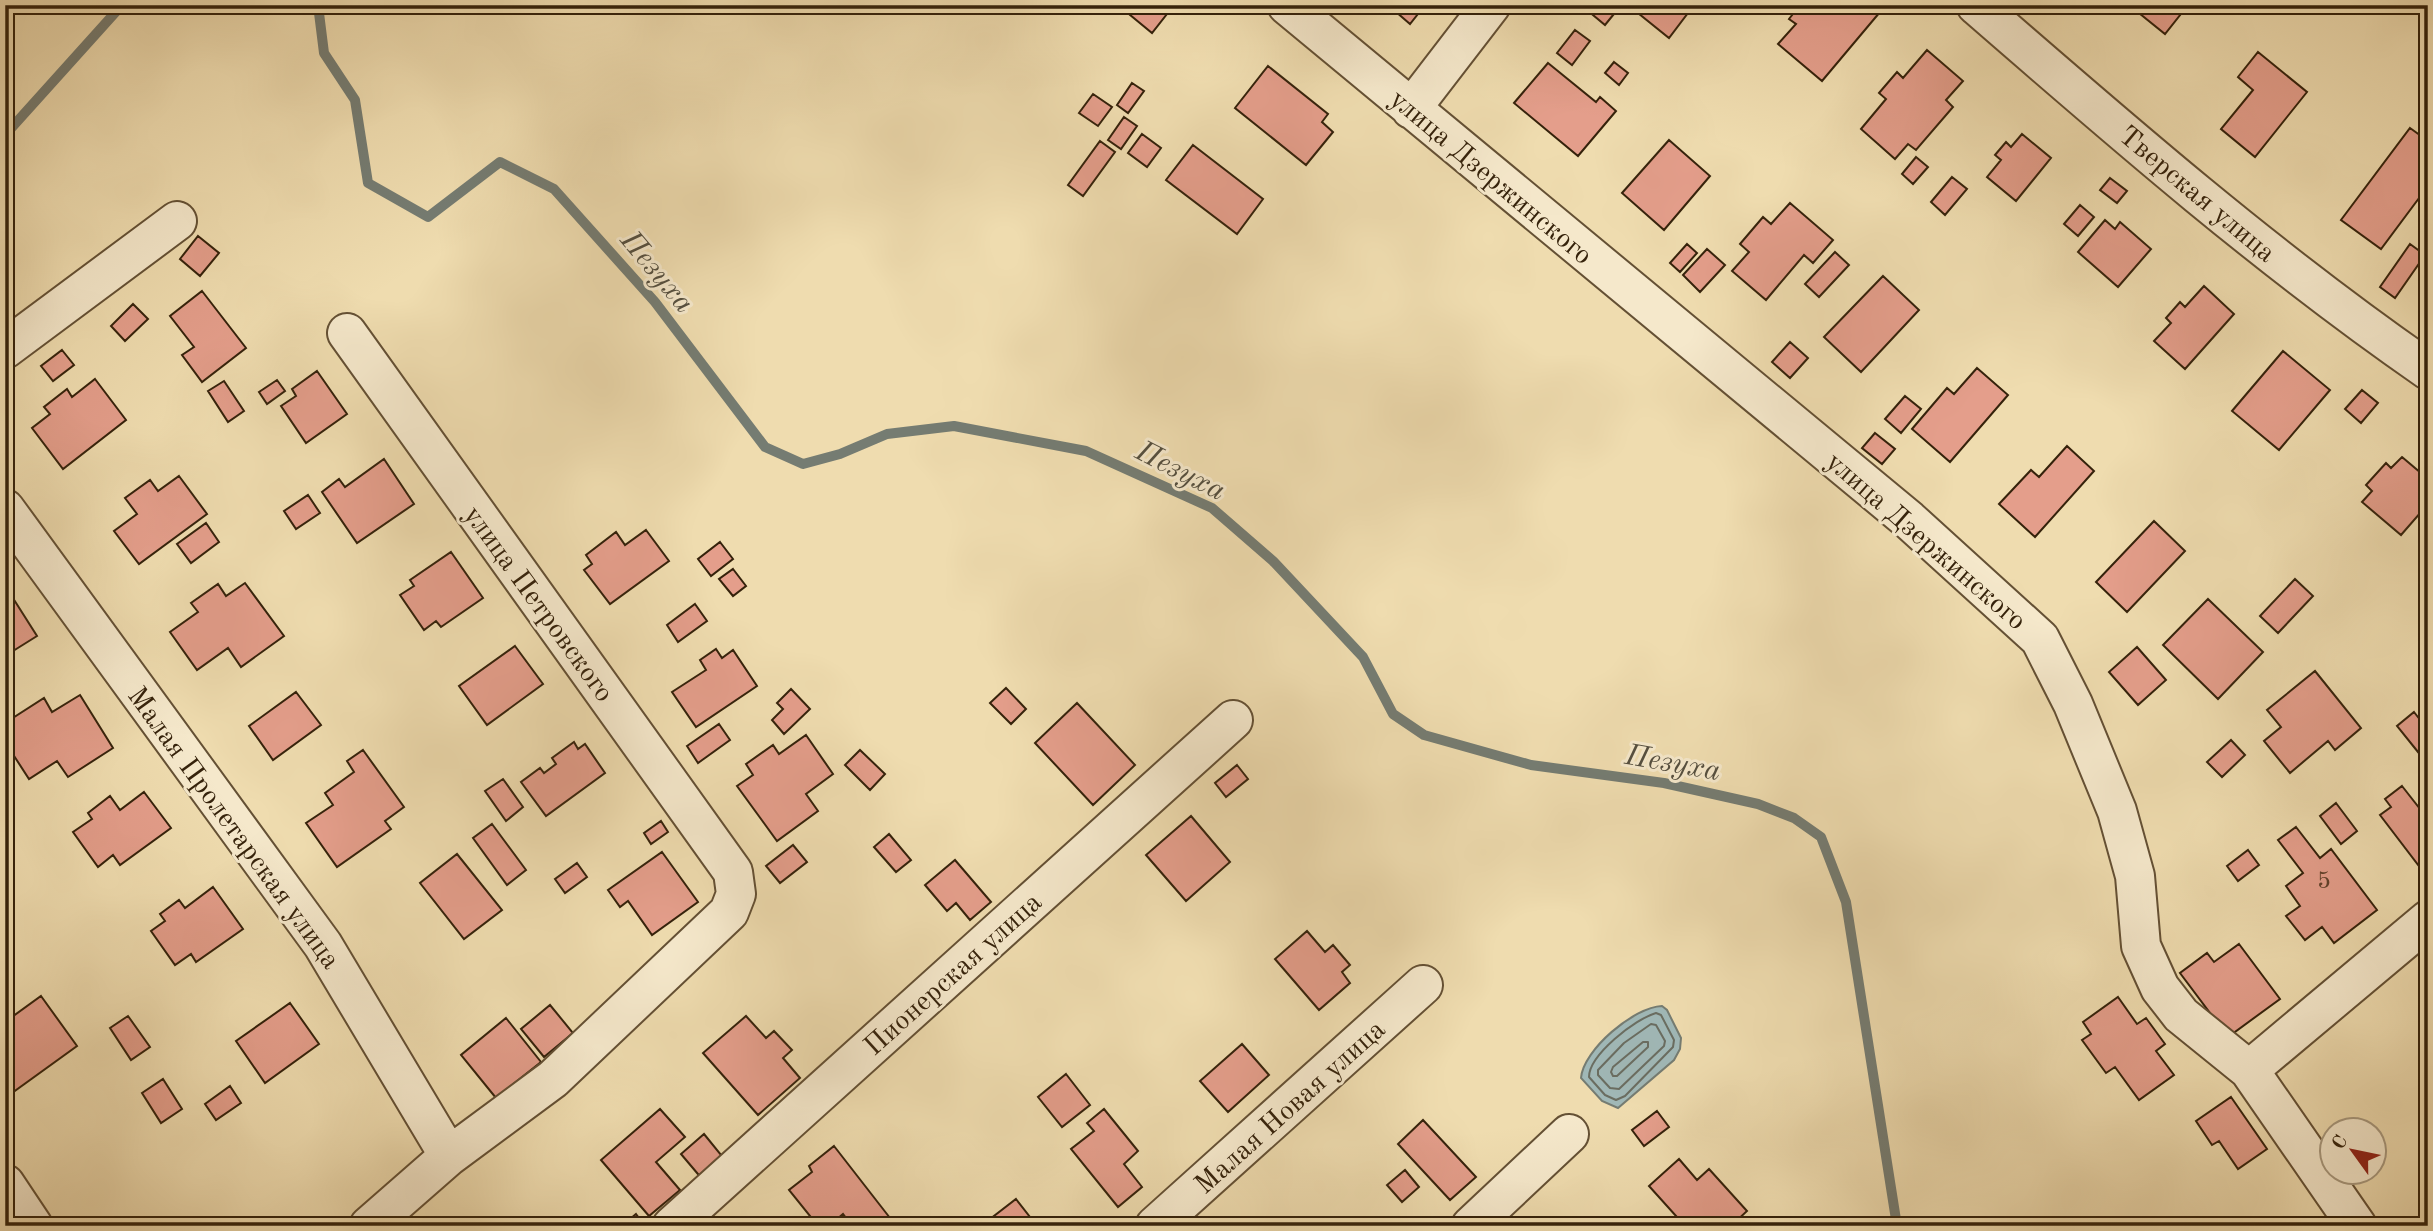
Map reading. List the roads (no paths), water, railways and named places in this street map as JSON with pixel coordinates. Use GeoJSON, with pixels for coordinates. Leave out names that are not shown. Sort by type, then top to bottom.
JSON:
{"type":"FeatureCollection","features":[{"type":"Feature","properties":{"kind":"street","name":"улица Дзержинского"},"geometry":{"type":"LineString","coordinates":[[1287,5],[1909,520],[2040,639],[2073,704],[2117,811],[2135,876],[2141,946],[2160,988],[2181,1015],[2249,1070],[2357,1226]]}},
{"type":"Feature","properties":{"kind":"street"},"geometry":{"type":"LineString","coordinates":[[1411,109],[1491,5]]}},
{"type":"Feature","properties":{"kind":"street","name":"Тверская улица"},"geometry":{"type":"LineString","coordinates":[[1976,5],[2233,224],[2318,291],[2428,370]]}},
{"type":"Feature","properties":{"kind":"street"},"geometry":{"type":"LineString","coordinates":[[5,349],[177,221]]}},
{"type":"Feature","properties":{"kind":"street","name":"улица Петровского"},"geometry":{"type":"LineString","coordinates":[[347,333],[733,872],[736,894],[729,912],[553,1079],[449,1156]]}},
{"type":"Feature","properties":{"kind":"street","name":"Малая Пролетарская улица"},"geometry":{"type":"LineString","coordinates":[[5,509],[323,945],[449,1156]]}},
{"type":"Feature","properties":{"kind":"street","name":"Пионерская улица"},"geometry":{"type":"LineString","coordinates":[[672,1226],[1233,720]]}},
{"type":"Feature","properties":{"kind":"street"},"geometry":{"type":"LineString","coordinates":[[2249,1070],[2428,920]]}},
{"type":"Feature","properties":{"kind":"street","name":"Малая Новая улица"},"geometry":{"type":"LineString","coordinates":[[1155,1226],[1423,985]]}},
{"type":"Feature","properties":{"kind":"street"},"geometry":{"type":"LineString","coordinates":[[1471,1226],[1569,1134]]}},
{"type":"Feature","properties":{"kind":"street"},"geometry":{"type":"LineString","coordinates":[[369,1226],[449,1156]]}},
{"type":"Feature","properties":{"kind":"street"},"geometry":{"type":"LineString","coordinates":[[5,1184],[33,1226]]}},
{"type":"Feature","properties":{"kind":"water"},"geometry":{"type":"Polygon","coordinates":[[[1662,1006],[1667,1010],[1681,1038],[1680,1049],[1674,1060],[1618,1108],[1602,1101],[1581,1078],[1591,1055],[1600,1043],[1625,1022],[1651,1008],[1662,1006]]]}},
{"type":"Feature","properties":{"kind":"waterway"},"geometry":{"type":"LineString","coordinates":[[5,135],[122,5]]}},
{"type":"Feature","properties":{"kind":"waterway","name":"Пезуха"},"geometry":{"type":"LineString","coordinates":[[318,5],[324,53],[355,100],[368,183],[428,217],[500,162],[554,189],[655,302],[765,447],[803,464],[840,454],[887,434],[954,426],[1086,451],[1212,508],[1273,561],[1363,657],[1393,714],[1424,735],[1531,765],[1664,783],[1758,804],[1794,818],[1821,837],[1846,902],[1897,1226]]}}]}
